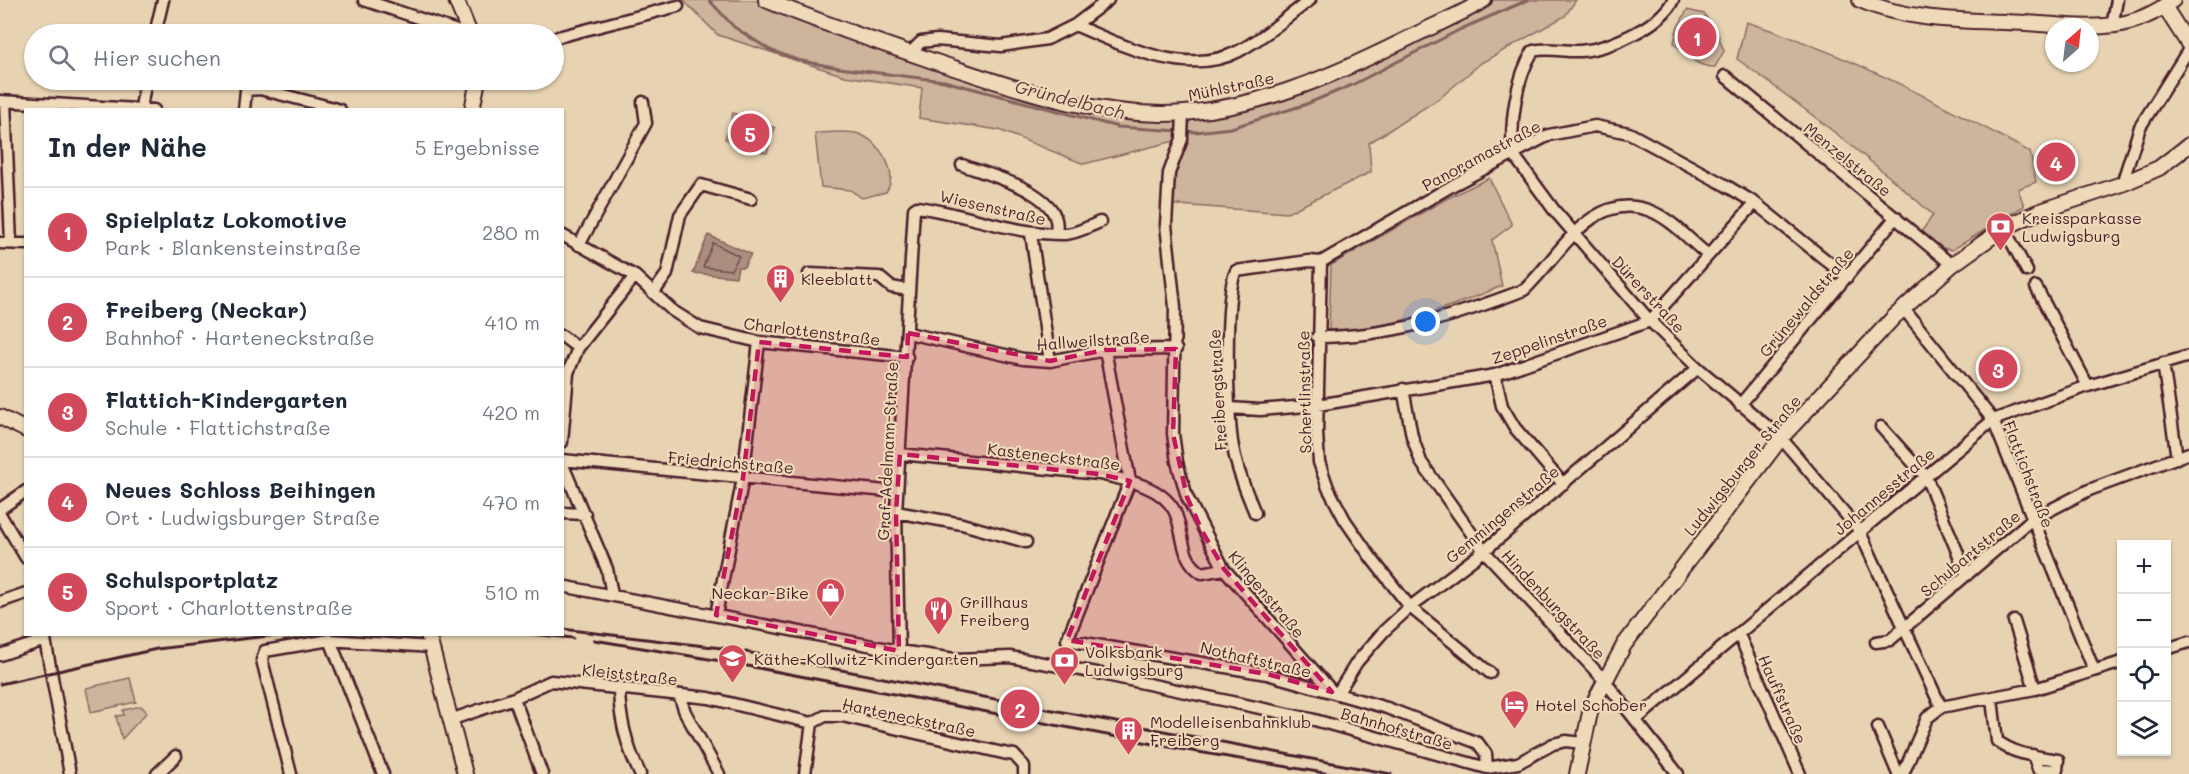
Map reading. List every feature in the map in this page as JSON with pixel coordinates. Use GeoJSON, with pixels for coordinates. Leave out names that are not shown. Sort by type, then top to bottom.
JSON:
{"type":"FeatureCollection","features":[{"type":"Feature","properties":{"kind":"main road"},"geometry":{"type":"LineString","coordinates":[[456,0],[464,24]]}},
{"type":"Feature","properties":{"kind":"main road","name":"Mühlstraße"},"geometry":{"type":"LineString","coordinates":[[766,0],[910,53],[1048,96],[1125,111],[1183,117],[1238,105],[1328,75],[1484,0]]}},
{"type":"Feature","properties":{"kind":"main road"},"geometry":{"type":"LineString","coordinates":[[1860,0],[1896,12],[1953,19],[2078,27],[2112,26],[2142,18],[2169,3],[2187,39]]}},
{"type":"Feature","properties":{"kind":"main road"},"geometry":{"type":"LineString","coordinates":[[472,108],[477,90]]}},
{"type":"Feature","properties":{"kind":"main road","name":"Ludwigsburger Straße"},"geometry":{"type":"LineString","coordinates":[[1577,774],[1591,708],[1624,645],[1780,438],[1903,308],[1952,264],[2004,228],[2038,212],[2122,184],[2159,168],[2189,145]]}},
{"type":"Feature","properties":{"kind":"main road"},"geometry":{"type":"LineString","coordinates":[[0,417],[24,429]]}},
{"type":"Feature","properties":{"kind":"main road"},"geometry":{"type":"LineString","coordinates":[[430,641],[465,774]]}},
{"type":"Feature","properties":{"kind":"street"},"geometry":{"type":"LineString","coordinates":[[157,24],[163,0]]}},
{"type":"Feature","properties":{"kind":"street"},"geometry":{"type":"LineString","coordinates":[[364,0],[437,24]]}},
{"type":"Feature","properties":{"kind":"street"},"geometry":{"type":"LineString","coordinates":[[910,53],[921,42],[937,40],[972,45],[1024,44],[1047,39],[1075,25],[1108,0]]}},
{"type":"Feature","properties":{"kind":"street"},"geometry":{"type":"LineString","coordinates":[[1075,25],[1151,54],[1173,59],[1204,60],[1236,52],[1258,40],[1310,0]]}},
{"type":"Feature","properties":{"kind":"street"},"geometry":{"type":"LineString","coordinates":[[1513,154],[1510,131],[1525,63],[1533,51],[1582,51],[1634,34],[1659,18],[1673,0]]}},
{"type":"Feature","properties":{"kind":"street"},"geometry":{"type":"LineString","coordinates":[[2112,26],[2117,0]]}},
{"type":"Feature","properties":{"kind":"street"},"geometry":{"type":"LineString","coordinates":[[564,35],[678,6]]}},
{"type":"Feature","properties":{"kind":"street"},"geometry":{"type":"LineString","coordinates":[[2122,184],[2140,127],[2187,39]]}},
{"type":"Feature","properties":{"kind":"street","name":"Menzelstraße"},"geometry":{"type":"LineString","coordinates":[[1725,76],[1952,264]]}},
{"type":"Feature","properties":{"kind":"street"},"geometry":{"type":"LineString","coordinates":[[141,107],[145,90]]}},
{"type":"Feature","properties":{"kind":"street"},"geometry":{"type":"LineString","coordinates":[[244,108],[246,90]]}},
{"type":"Feature","properties":{"kind":"street"},"geometry":{"type":"LineString","coordinates":[[263,90],[321,107]]}},
{"type":"Feature","properties":{"kind":"street"},"geometry":{"type":"LineString","coordinates":[[24,244],[5,243],[3,101],[145,108]]}},
{"type":"Feature","properties":{"kind":"street"},"geometry":{"type":"LineString","coordinates":[[579,245],[646,123],[643,102]]}},
{"type":"Feature","properties":{"kind":"street","name":"Klingenstraße"},"geometry":{"type":"LineString","coordinates":[[1183,117],[1182,139],[1169,172],[1166,225],[1175,307],[1173,434],[1178,462],[1191,505],[1224,569],[1335,693]]}},
{"type":"Feature","properties":{"kind":"street","name":"Panoramastraße"},"geometry":{"type":"LineString","coordinates":[[1243,269],[1321,262],[1549,135],[1595,126],[1610,128],[1662,150],[1755,203],[1847,277]]}},
{"type":"Feature","properties":{"kind":"street","name":"Dürerstraße"},"geometry":{"type":"LineString","coordinates":[[1513,154],[1573,233],[1650,321],[1698,368],[1780,438],[1860,531],[1906,626],[1941,707]]}},
{"type":"Feature","properties":{"kind":"street"},"geometry":{"type":"LineString","coordinates":[[962,165],[1035,192],[1054,214],[1058,225],[1056,232]]}},
{"type":"Feature","properties":{"kind":"street"},"geometry":{"type":"LineString","coordinates":[[654,292],[667,274],[680,215],[701,185],[751,199]]}},
{"type":"Feature","properties":{"kind":"street","name":"Zeppelinstraße"},"geometry":{"type":"LineString","coordinates":[[1230,408],[1260,410],[1318,405],[1495,375],[1650,321],[1755,203]]}},
{"type":"Feature","properties":{"kind":"street","name":"Wiesenstraße"},"geometry":{"type":"LineString","coordinates":[[914,209],[917,207],[962,214],[1031,234],[1050,236],[1056,232],[1066,234],[1100,222]]}},
{"type":"Feature","properties":{"kind":"street"},"geometry":{"type":"LineString","coordinates":[[1317,337],[1354,337],[1395,332],[1524,290],[1547,267],[1573,233],[1597,214],[1629,207],[1649,210],[1677,229],[1708,255]]}},
{"type":"Feature","properties":{"kind":"street","name":"Graf-Adelmann-Straße"},"geometry":{"type":"LineString","coordinates":[[899,651],[896,512],[914,209]]}},
{"type":"Feature","properties":{"kind":"street","name":"Grünewaldstraße"},"geometry":{"type":"LineString","coordinates":[[1740,405],[1896,218]]}},
{"type":"Feature","properties":{"kind":"street"},"geometry":{"type":"LineString","coordinates":[[2004,228],[2027,271]]}},
{"type":"Feature","properties":{"kind":"street"},"geometry":{"type":"LineString","coordinates":[[1031,234],[1050,361]]}},
{"type":"Feature","properties":{"kind":"street","name":"Charlottenstraße"},"geometry":{"type":"LineString","coordinates":[[564,236],[635,276],[674,311],[700,328],[759,342],[907,357]]}},
{"type":"Feature","properties":{"kind":"street","name":"Schertlinstraße"},"geometry":{"type":"LineString","coordinates":[[1321,262],[1317,337],[1319,462],[1328,488],[1345,520],[1410,607],[1490,673]]}},
{"type":"Feature","properties":{"kind":"street","name":"Freibergstraße"},"geometry":{"type":"LineString","coordinates":[[1243,269],[1236,272],[1232,279],[1230,297],[1230,408],[1232,446],[1242,482],[1255,513]]}},
{"type":"Feature","properties":{"kind":"street"},"geometry":{"type":"LineString","coordinates":[[809,274],[879,278],[891,287],[908,290]]}},
{"type":"Feature","properties":{"kind":"street"},"geometry":{"type":"LineString","coordinates":[[564,419],[568,373],[578,348],[635,276]]}},
{"type":"Feature","properties":{"kind":"street"},"geometry":{"type":"LineString","coordinates":[[2036,287],[2088,386]]}},
{"type":"Feature","properties":{"kind":"street","name":"Flattichstraße"},"geometry":{"type":"LineString","coordinates":[[1903,308],[1993,420],[2031,520],[2094,670]]}},
{"type":"Feature","properties":{"kind":"street","name":"Hallweilstraße"},"geometry":{"type":"LineString","coordinates":[[908,333],[1023,359],[1050,361],[1105,350],[1176,349]]}},
{"type":"Feature","properties":{"kind":"street"},"geometry":{"type":"LineString","coordinates":[[564,338],[578,348]]}},
{"type":"Feature","properties":{"kind":"street"},"geometry":{"type":"LineString","coordinates":[[716,615],[743,478],[759,342]]}},
{"type":"Feature","properties":{"kind":"street"},"geometry":{"type":"LineString","coordinates":[[1105,350],[1130,481]]}},
{"type":"Feature","properties":{"kind":"street","name":"Johannesstraße"},"geometry":{"type":"LineString","coordinates":[[1637,719],[1993,420],[2088,386],[2189,356]]}},
{"type":"Feature","properties":{"kind":"street"},"geometry":{"type":"LineString","coordinates":[[2163,363],[2177,458]]}},
{"type":"Feature","properties":{"kind":"street","name":"Gemmingenstraße"},"geometry":{"type":"LineString","coordinates":[[1335,693],[1357,662],[1384,631],[1410,607],[1484,551],[1698,368]]}},
{"type":"Feature","properties":{"kind":"street"},"geometry":{"type":"LineString","coordinates":[[1495,375],[1502,406],[1515,428],[1563,484]]}},
{"type":"Feature","properties":{"kind":"street","name":"Hindenburgstraße"},"geometry":{"type":"LineString","coordinates":[[1403,389],[1412,436],[1421,462],[1484,551],[1604,680],[1637,719],[1678,774]]}},
{"type":"Feature","properties":{"kind":"street"},"geometry":{"type":"LineString","coordinates":[[1881,427],[1926,477],[1967,575]]}},
{"type":"Feature","properties":{"kind":"street","name":"Schubartstraße"},"geometry":{"type":"LineString","coordinates":[[1876,642],[1890,640],[2031,520],[2090,490],[2189,453]]}},
{"type":"Feature","properties":{"kind":"street","name":"Kasteneckstraße"},"geometry":{"type":"LineString","coordinates":[[900,454],[1099,474],[1130,481],[1162,497],[1174,510],[1187,559],[1194,568],[1202,573],[1224,569]]}},
{"type":"Feature","properties":{"kind":"street","name":"Friedrichstraße"},"geometry":{"type":"LineString","coordinates":[[564,462],[897,492]]}},
{"type":"Feature","properties":{"kind":"street"},"geometry":{"type":"LineString","coordinates":[[564,467],[607,569],[612,594]]}},
{"type":"Feature","properties":{"kind":"street","name":"Nothaftstraße"},"geometry":{"type":"LineString","coordinates":[[1130,481],[1067,640],[1267,674],[1335,693]]}},
{"type":"Feature","properties":{"kind":"street"},"geometry":{"type":"LineString","coordinates":[[0,509],[24,492]]}},
{"type":"Feature","properties":{"kind":"street"},"geometry":{"type":"LineString","coordinates":[[896,512],[962,524],[1026,542]]}},
{"type":"Feature","properties":{"kind":"street"},"geometry":{"type":"LineString","coordinates":[[564,513],[585,514]]}},
{"type":"Feature","properties":{"kind":"street"},"geometry":{"type":"LineString","coordinates":[[0,514],[24,555]]}},
{"type":"Feature","properties":{"kind":"street","name":"Bahnhofstraße"},"geometry":{"type":"LineString","coordinates":[[564,586],[899,651],[955,659],[1010,657],[1097,673],[1315,720],[1487,768],[1518,763],[1553,744],[1566,741],[1582,743]]}},
{"type":"Feature","properties":{"kind":"street"},"geometry":{"type":"LineString","coordinates":[[0,602],[24,594]]}},
{"type":"Feature","properties":{"kind":"street"},"geometry":{"type":"LineString","coordinates":[[2014,621],[2035,689]]}},
{"type":"Feature","properties":{"kind":"street","name":"Hauffstraße"},"geometry":{"type":"LineString","coordinates":[[1739,635],[1800,774]]}},
{"type":"Feature","properties":{"kind":"street"},"geometry":{"type":"LineString","coordinates":[[0,655],[44,637],[70,774]]}},
{"type":"Feature","properties":{"kind":"street"},"geometry":{"type":"LineString","coordinates":[[291,774],[262,660],[265,651],[330,640],[430,641]]}},
{"type":"Feature","properties":{"kind":"street"},"geometry":{"type":"LineString","coordinates":[[330,640],[383,774]]}},
{"type":"Feature","properties":{"kind":"street"},"geometry":{"type":"LineString","coordinates":[[2169,648],[2189,642]]}},
{"type":"Feature","properties":{"kind":"street"},"geometry":{"type":"LineString","coordinates":[[1900,774],[1927,718],[1941,707],[2035,689],[2117,663]]}},
{"type":"Feature","properties":{"kind":"street","name":"Kleiststraße"},"geometry":{"type":"LineString","coordinates":[[450,720],[514,698],[551,681],[709,698],[812,723]]}},
{"type":"Feature","properties":{"kind":"street"},"geometry":{"type":"LineString","coordinates":[[619,687],[619,708],[632,755],[640,774]]}},
{"type":"Feature","properties":{"kind":"street"},"geometry":{"type":"LineString","coordinates":[[1335,693],[1387,708],[1478,742],[1484,748],[1487,768]]}},
{"type":"Feature","properties":{"kind":"street"},"geometry":{"type":"LineString","coordinates":[[679,695],[685,712],[719,774]]}},
{"type":"Feature","properties":{"kind":"street"},"geometry":{"type":"LineString","coordinates":[[514,698],[542,774]]}},
{"type":"Feature","properties":{"kind":"street"},"geometry":{"type":"LineString","coordinates":[[1992,699],[1997,741],[2011,752],[2033,755]]}},
{"type":"Feature","properties":{"kind":"street","name":"Harteneckstraße"},"geometry":{"type":"LineString","coordinates":[[812,723],[825,716],[842,716],[1014,755],[1024,766],[1024,774]]}},
{"type":"Feature","properties":{"kind":"street"},"geometry":{"type":"LineString","coordinates":[[805,774],[812,723]]}},
{"type":"Feature","properties":{"kind":"street"},"geometry":{"type":"LineString","coordinates":[[1878,727],[1900,774]]}},
{"type":"Feature","properties":{"kind":"street"},"geometry":{"type":"LineString","coordinates":[[157,774],[176,756]]}},
{"type":"Feature","properties":{"kind":"highlighted area"},"geometry":{"type":"Polygon","coordinates":[[[908,333],[1050,361],[1105,350],[1176,349],[1173,434],[1187,497],[1202,531],[1224,569],[1332,692],[1267,674],[1067,640],[1130,481],[1099,474],[900,454],[896,512],[899,651],[716,615],[743,478],[759,342],[907,357],[908,333]]]}},
{"type":"Feature","properties":{"kind":"shaded area"},"geometry":{"type":"Polygon","coordinates":[[[683,0],[766,0],[980,77],[1146,113],[1278,94],[1485,0],[1576,0],[1565,16],[1481,63],[1440,98],[1369,143],[1371,172],[1287,213],[1166,204],[1182,139],[1084,164],[999,130],[919,118],[922,88],[845,76],[718,35],[683,0]]]}},
{"type":"Feature","properties":{"kind":"shaded area"},"geometry":{"type":"Polygon","coordinates":[[[1687,10],[1704,14],[1717,32],[1724,51],[1715,67],[1698,63],[1674,43],[1677,29],[1687,10]]]}},
{"type":"Feature","properties":{"kind":"shaded area"},"geometry":{"type":"Polygon","coordinates":[[[1746,22],[1820,48],[1891,80],[2030,152],[2036,182],[2018,189],[2024,206],[1952,250],[1939,247],[1921,232],[1933,215],[1837,134],[1737,59],[1746,22]]]}},
{"type":"Feature","properties":{"kind":"shaded area"},"geometry":{"type":"Polygon","coordinates":[[[733,113],[775,128],[767,153],[725,139],[733,113]]]}},
{"type":"Feature","properties":{"kind":"shaded area"},"geometry":{"type":"Polygon","coordinates":[[[815,133],[854,133],[874,143],[889,167],[890,184],[886,192],[862,198],[850,190],[821,187],[815,133]]]}},
{"type":"Feature","properties":{"kind":"shaded area"},"geometry":{"type":"Polygon","coordinates":[[[1489,178],[1512,225],[1492,240],[1502,286],[1396,322],[1329,331],[1331,265],[1446,199],[1489,178]]]}},
{"type":"Feature","properties":{"kind":"shaded area"},"geometry":{"type":"Polygon","coordinates":[[[130,678],[136,702],[91,712],[86,688],[130,678]]]}},
{"type":"Feature","properties":{"kind":"shaded area"},"geometry":{"type":"Polygon","coordinates":[[[141,706],[147,712],[122,739],[116,716],[124,715],[123,710],[141,706]]]}},
{"type":"Feature","properties":{"kind":"water"},"geometry":{"type":"Polygon","coordinates":[[[708,235],[751,254],[744,267],[738,267],[736,277],[693,273],[708,235]]]}},
{"type":"Feature","properties":{"kind":"waterway","name":"Gründelbach"},"geometry":{"type":"LineString","coordinates":[[709,0],[734,27],[770,50],[797,60],[839,68],[944,81],[1118,127],[1196,132],[1231,128],[1304,105],[1352,85],[1461,29],[1528,0]]}},
{"type":"Feature","properties":{"kind":"railway"},"geometry":{"type":"LineString","coordinates":[[564,629],[730,649],[1391,774]]}},
{"type":"Feature","properties":{"kind":"railway"},"geometry":{"type":"LineString","coordinates":[[0,684],[157,649],[268,636]]}},
{"type":"Feature","properties":{"kind":"railway"},"geometry":{"type":"LineString","coordinates":[[552,636],[573,638]]}},
{"type":"Feature","properties":{"kind":"railway"},"geometry":{"type":"LineString","coordinates":[[594,640],[727,662],[1180,749],[1330,774]]}},
{"type":"Feature","properties":{"kind":"place","name":"Spielplatz Lokomotive"},"geometry":{"type":"Point","coordinates":[1697,37]}},
{"type":"Feature","properties":{"kind":"place","name":"Schulsportplatz"},"geometry":{"type":"Point","coordinates":[750,133]}},
{"type":"Feature","properties":{"kind":"place","name":"Neues Schloss Beihingen"},"geometry":{"type":"Point","coordinates":[2056,162]}},
{"type":"Feature","properties":{"kind":"place","name":"Kreissparkasse Ludwigsburg"},"geometry":{"type":"Point","coordinates":[2001,252]}},
{"type":"Feature","properties":{"kind":"place","name":"Kleeblatt"},"geometry":{"type":"Point","coordinates":[780,304]}},
{"type":"Feature","properties":{"kind":"place","name":"Flattich-Kindergarten"},"geometry":{"type":"Point","coordinates":[1998,369]}},
{"type":"Feature","properties":{"kind":"place","name":"Neckar-Bike"},"geometry":{"type":"Point","coordinates":[830,618]}},
{"type":"Feature","properties":{"kind":"place","name":"Grillhaus Freiberg"},"geometry":{"type":"Point","coordinates":[939,636]}},
{"type":"Feature","properties":{"kind":"place","name":"Käthe-Kollwitz-Kindergarten"},"geometry":{"type":"Point","coordinates":[733,684]}},
{"type":"Feature","properties":{"kind":"place","name":"Volksbank Ludwigsburg"},"geometry":{"type":"Point","coordinates":[1064,686]}},
{"type":"Feature","properties":{"kind":"place","name":"Freiberg (Neckar)"},"geometry":{"type":"Point","coordinates":[1020,709]}},
{"type":"Feature","properties":{"kind":"place","name":"Hotel Schober"},"geometry":{"type":"Point","coordinates":[1514,730]}},
{"type":"Feature","properties":{"kind":"place","name":"Modelleisenbahnklub Freiberg"},"geometry":{"type":"Point","coordinates":[1129,756]}}]}
